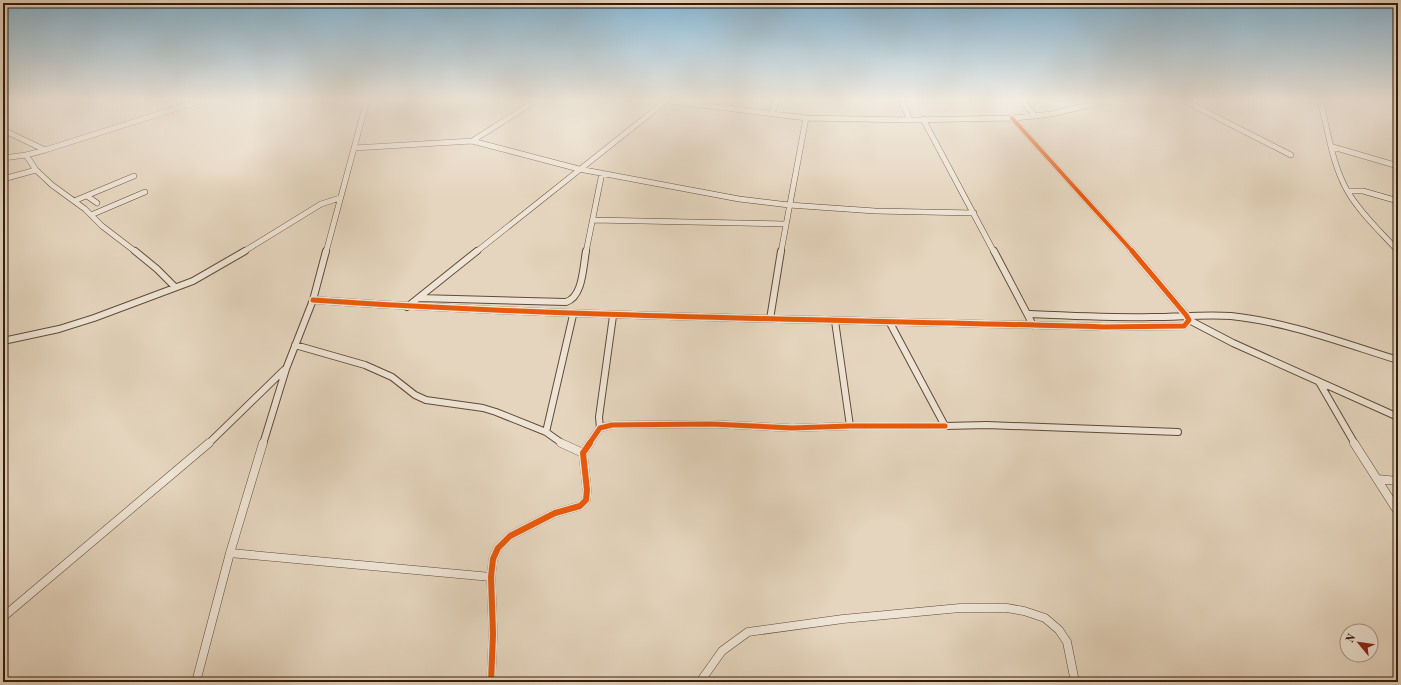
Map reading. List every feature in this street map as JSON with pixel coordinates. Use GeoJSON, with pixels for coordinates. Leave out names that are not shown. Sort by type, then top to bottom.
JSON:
{"type":"FeatureCollection","features":[{"type":"Feature","properties":{"kind":"street"},"geometry":{"type":"LineString","coordinates":[[8,132],[45,150]]}},
{"type":"Feature","properties":{"kind":"street"},"geometry":{"type":"LineString","coordinates":[[3,158],[26,155],[102,132]]}},
{"type":"Feature","properties":{"kind":"street"},"geometry":{"type":"LineString","coordinates":[[196,682],[230,553],[286,369],[314,300],[358,132]]}},
{"type":"Feature","properties":{"kind":"street"},"geometry":{"type":"LineString","coordinates":[[472,141],[486,132]]}},
{"type":"Feature","properties":{"kind":"street"},"geometry":{"type":"LineString","coordinates":[[407,308],[625,132]]}},
{"type":"Feature","properties":{"kind":"street"},"geometry":{"type":"LineString","coordinates":[[770,319],[785,224],[803,132]]}},
{"type":"Feature","properties":{"kind":"street"},"geometry":{"type":"LineString","coordinates":[[930,132],[1033,325]]}},
{"type":"Feature","properties":{"kind":"street"},"geometry":{"type":"LineString","coordinates":[[1025,132],[1139,259],[1188,318],[1233,343],[1398,417]]}},
{"type":"Feature","properties":{"kind":"street"},"geometry":{"type":"LineString","coordinates":[[1245,132],[1291,156]]}},
{"type":"Feature","properties":{"kind":"street"},"geometry":{"type":"LineString","coordinates":[[1329,132],[1341,175],[1348,191],[1361,210],[1398,252]]}},
{"type":"Feature","properties":{"kind":"street"},"geometry":{"type":"LineString","coordinates":[[354,148],[472,141],[579,169],[732,198],[789,205],[875,211],[974,214]]}},
{"type":"Feature","properties":{"kind":"street"},"geometry":{"type":"LineString","coordinates":[[1333,146],[1370,159],[1398,166]]}},
{"type":"Feature","properties":{"kind":"street"},"geometry":{"type":"LineString","coordinates":[[26,155],[36,170],[52,185],[74,201],[102,226],[157,269],[175,287]]}},
{"type":"Feature","properties":{"kind":"street"},"geometry":{"type":"LineString","coordinates":[[3,162],[15,157]]}},
{"type":"Feature","properties":{"kind":"street"},"geometry":{"type":"LineString","coordinates":[[3,179],[36,170]]}},
{"type":"Feature","properties":{"kind":"street"},"geometry":{"type":"LineString","coordinates":[[419,298],[570,302],[575,298],[578,292],[602,174]]}},
{"type":"Feature","properties":{"kind":"street"},"geometry":{"type":"LineString","coordinates":[[74,201],[134,176]]}},
{"type":"Feature","properties":{"kind":"street"},"geometry":{"type":"LineString","coordinates":[[1348,191],[1363,191],[1398,201]]}},
{"type":"Feature","properties":{"kind":"street"},"geometry":{"type":"LineString","coordinates":[[91,215],[145,192]]}},
{"type":"Feature","properties":{"kind":"street"},"geometry":{"type":"LineString","coordinates":[[87,196],[97,203]]}},
{"type":"Feature","properties":{"kind":"street"},"geometry":{"type":"LineString","coordinates":[[3,341],[59,329],[94,318],[206,275],[321,204],[340,198]]}},
{"type":"Feature","properties":{"kind":"street"},"geometry":{"type":"LineString","coordinates":[[593,220],[785,224]]}},
{"type":"Feature","properties":{"kind":"street"},"geometry":{"type":"LineString","coordinates":[[314,300],[407,308],[573,315],[890,323],[1180,327],[1184,326],[1188,318]]}},
{"type":"Feature","properties":{"kind":"street"},"geometry":{"type":"LineString","coordinates":[[1028,314],[1098,318],[1188,318],[1228,316],[1270,323],[1398,360]]}},
{"type":"Feature","properties":{"kind":"street"},"geometry":{"type":"LineString","coordinates":[[546,432],[573,315]]}},
{"type":"Feature","properties":{"kind":"street"},"geometry":{"type":"LineString","coordinates":[[600,428],[599,417],[612,316]]}},
{"type":"Feature","properties":{"kind":"street"},"geometry":{"type":"LineString","coordinates":[[1098,318],[1103,327]]}},
{"type":"Feature","properties":{"kind":"street"},"geometry":{"type":"LineString","coordinates":[[835,321],[850,426]]}},
{"type":"Feature","properties":{"kind":"street"},"geometry":{"type":"LineString","coordinates":[[890,323],[945,426]]}},
{"type":"Feature","properties":{"kind":"street"},"geometry":{"type":"LineString","coordinates":[[295,345],[372,368],[392,377],[415,395],[426,400],[483,408],[546,432],[558,442],[583,453]]}},
{"type":"Feature","properties":{"kind":"street"},"geometry":{"type":"LineString","coordinates":[[3,617],[220,434],[286,369]]}},
{"type":"Feature","properties":{"kind":"street"},"geometry":{"type":"LineString","coordinates":[[1319,382],[1344,427],[1398,512]]}},
{"type":"Feature","properties":{"kind":"street"},"geometry":{"type":"LineString","coordinates":[[491,682],[493,634],[491,577],[493,559],[498,548],[510,536],[555,513],[580,506],[586,500],[587,490],[583,453],[600,428],[612,424],[711,424],[792,428],[987,425],[1178,432]]}},
{"type":"Feature","properties":{"kind":"street"},"geometry":{"type":"LineString","coordinates":[[1377,480],[1398,481]]}},
{"type":"Feature","properties":{"kind":"street"},"geometry":{"type":"LineString","coordinates":[[230,553],[491,577]]}},
{"type":"Feature","properties":{"kind":"street"},"geometry":{"type":"LineString","coordinates":[[700,682],[722,651],[748,632],[843,619],[960,608],[1007,608],[1024,611],[1045,618],[1058,630],[1067,642],[1075,682]]}},
{"type":"Feature","properties":{"kind":"cycle path"},"geometry":{"type":"LineString","coordinates":[[313,300],[510,312],[708,318],[1103,327],[1184,326],[1189,320],[1186,315],[1139,259],[1025,132]]}},
{"type":"Feature","properties":{"kind":"cycle path"},"geometry":{"type":"LineString","coordinates":[[491,682],[493,634],[491,577],[493,559],[498,548],[510,536],[555,513],[580,506],[586,500],[587,490],[583,453],[600,428],[612,425],[711,424],[792,428],[850,426],[945,426]]}}]}
